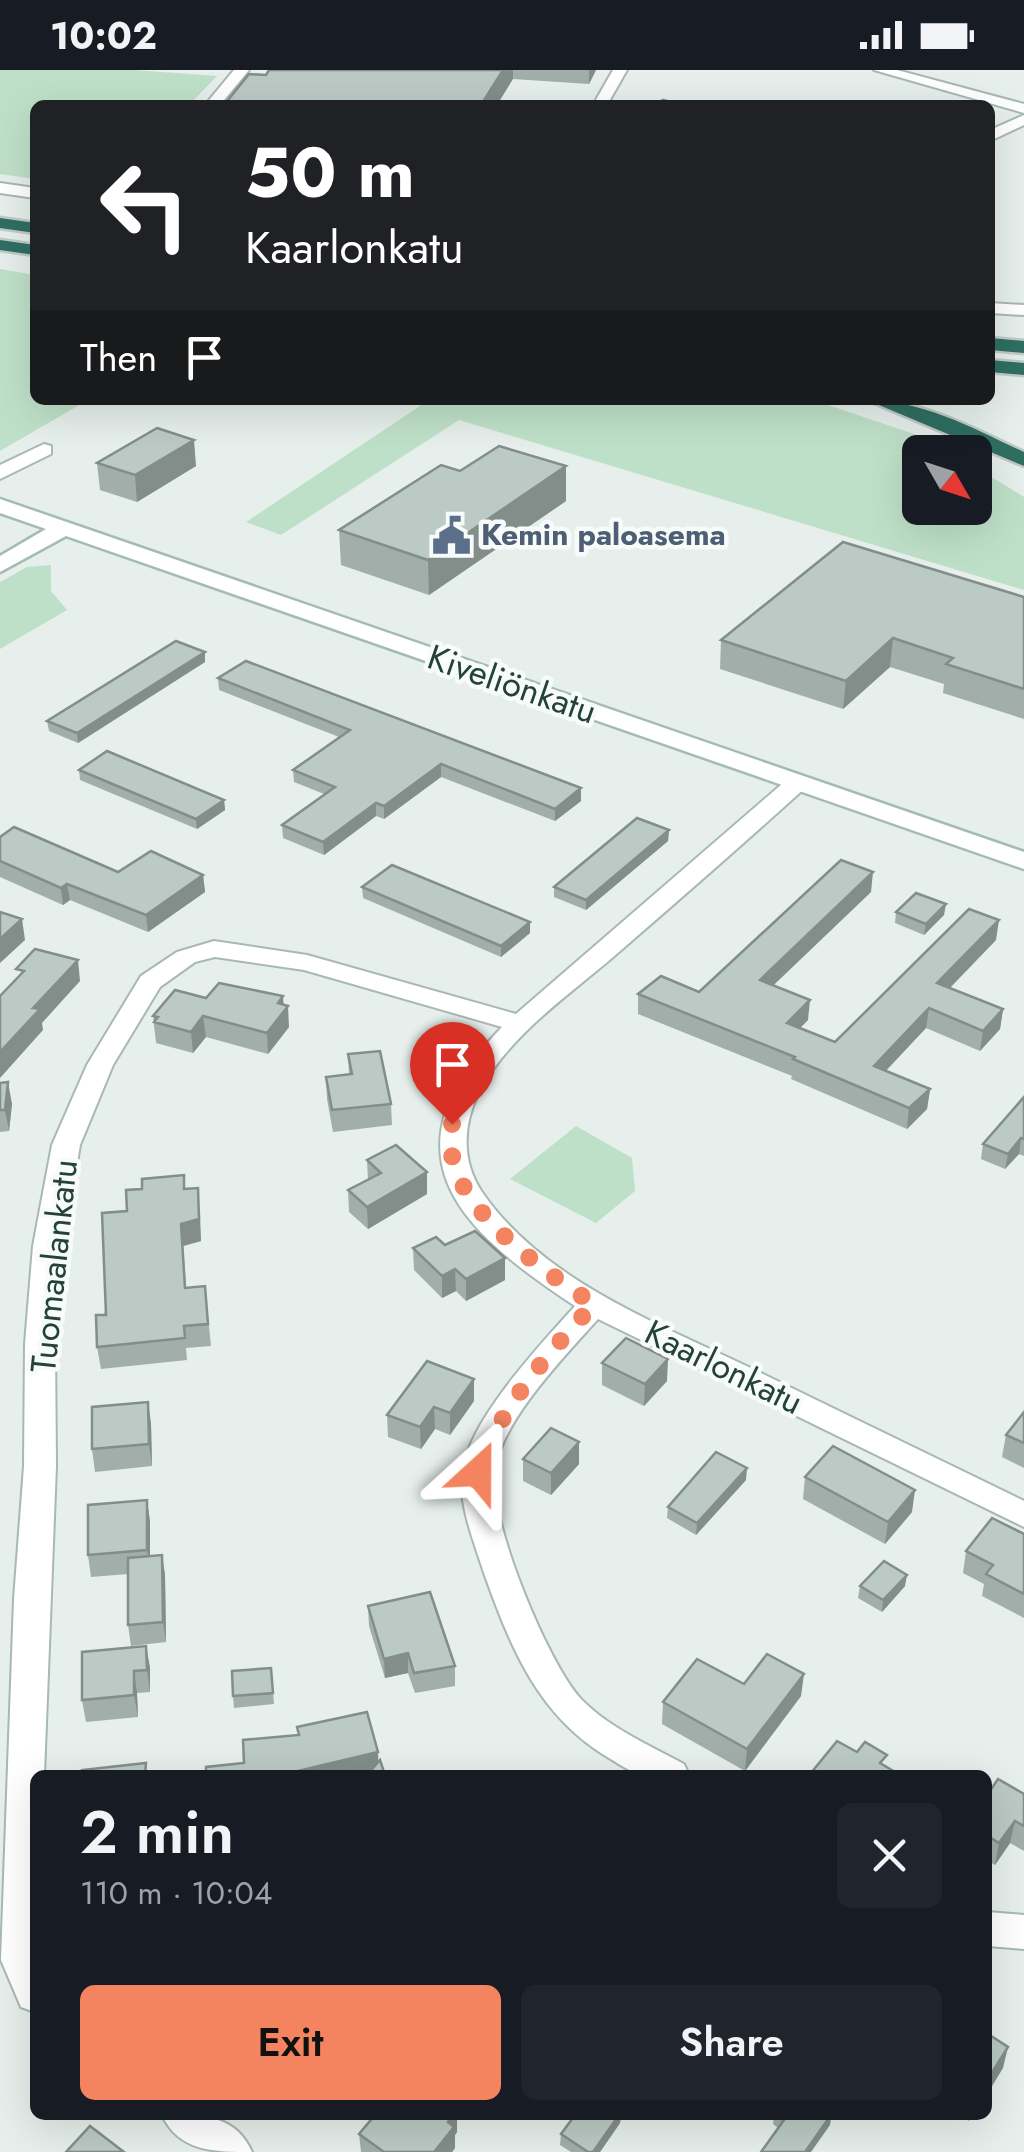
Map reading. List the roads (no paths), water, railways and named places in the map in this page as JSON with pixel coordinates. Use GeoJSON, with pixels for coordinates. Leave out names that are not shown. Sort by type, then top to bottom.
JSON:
{"type":"FeatureCollection","features":[{"type":"Feature","properties":{"kind":"highway"},"geometry":{"type":"LineString","coordinates":[[0,223],[30,227]]}},
{"type":"Feature","properties":{"kind":"highway"},"geometry":{"type":"LineString","coordinates":[[0,244],[30,249]]}},
{"type":"Feature","properties":{"kind":"highway"},"geometry":{"type":"LineString","coordinates":[[995,344],[1024,347]]}},
{"type":"Feature","properties":{"kind":"highway"},"geometry":{"type":"LineString","coordinates":[[995,366],[1024,369]]}},
{"type":"Feature","properties":{"kind":"highway"},"geometry":{"type":"LineString","coordinates":[[892,405],[942,422],[1024,460]]}},
{"type":"Feature","properties":{"kind":"main road","name":"Kiveliönkatu"},"geometry":{"type":"LineString","coordinates":[[0,506],[1024,860]]}},
{"type":"Feature","properties":{"kind":"main road"},"geometry":{"type":"LineString","coordinates":[[0,565],[64,528]]}},
{"type":"Feature","properties":{"kind":"street"},"geometry":{"type":"LineString","coordinates":[[216,100],[242,70]]}},
{"type":"Feature","properties":{"kind":"street"},"geometry":{"type":"LineString","coordinates":[[603,100],[620,70]]}},
{"type":"Feature","properties":{"kind":"street"},"geometry":{"type":"LineString","coordinates":[[880,70],[991,100]]}},
{"type":"Feature","properties":{"kind":"street"},"geometry":{"type":"LineString","coordinates":[[995,101],[1024,109]]}},
{"type":"Feature","properties":{"kind":"street"},"geometry":{"type":"LineString","coordinates":[[995,134],[1024,119]]}},
{"type":"Feature","properties":{"kind":"street"},"geometry":{"type":"LineString","coordinates":[[0,188],[30,192]]}},
{"type":"Feature","properties":{"kind":"street"},"geometry":{"type":"LineString","coordinates":[[995,308],[1024,310]]}},
{"type":"Feature","properties":{"kind":"street"},"geometry":{"type":"LineString","coordinates":[[0,472],[44,450]]}},
{"type":"Feature","properties":{"kind":"street","name":"Kaarlonkatu"},"geometry":{"type":"LineString","coordinates":[[797,784],[521,1024],[472,1082],[452,1124],[452,1156],[464,1186],[502,1234],[545,1273],[594,1304],[1024,1515]]}},
{"type":"Feature","properties":{"kind":"street","name":"Tuomaalankatu"},"geometry":{"type":"LineString","coordinates":[[18,1973],[31,1599],[40,1466],[40,1344],[48,1246],[66,1145],[100,1066],[150,982],[171,965],[214,949],[307,963],[521,1024]]}},
{"type":"Feature","properties":{"kind":"street"},"geometry":{"type":"LineString","coordinates":[[594,1304],[566,1334],[490,1436],[478,1472],[480,1512],[517,1612],[559,1697],[596,1730],[663,1770]]}},
{"type":"Feature","properties":{"kind":"street"},"geometry":{"type":"LineString","coordinates":[[992,1929],[1024,1932]]}},
{"type":"Feature","properties":{"kind":"street"},"geometry":{"type":"LineString","coordinates":[[189,2120],[232,2152]]}},
{"type":"Feature","properties":{"kind":"place","name":"Kemin paloasema"},"geometry":{"type":"Point","coordinates":[451,535]}}]}
